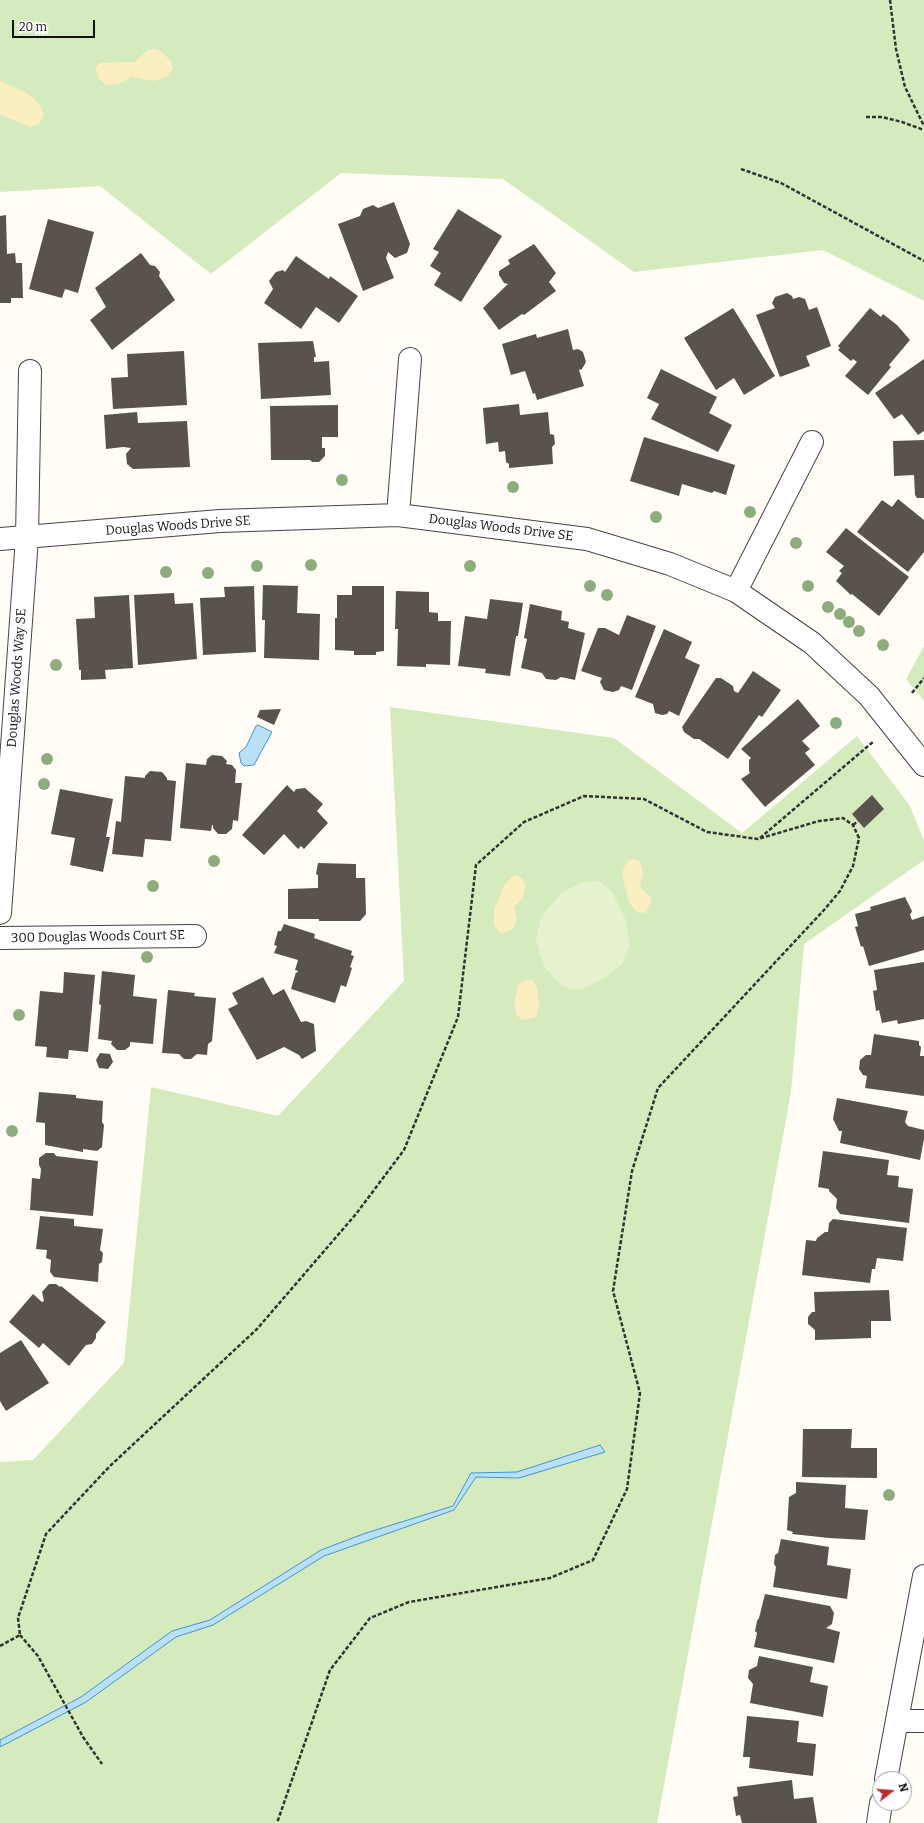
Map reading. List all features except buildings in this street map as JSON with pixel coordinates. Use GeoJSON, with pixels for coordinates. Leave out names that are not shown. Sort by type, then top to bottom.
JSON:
{"type":"FeatureCollection","features":[{"type":"Feature","properties":{"kind":"street"},"geometry":{"type":"LineString","coordinates":[[398,515],[410,359]]}},
{"type":"Feature","properties":{"kind":"street","name":"Douglas Woods Way SE"},"geometry":{"type":"LineString","coordinates":[[0,913],[27,538],[30,371]]}},
{"type":"Feature","properties":{"kind":"street"},"geometry":{"type":"LineString","coordinates":[[736,591],[812,442]]}},
{"type":"Feature","properties":{"kind":"street","name":"Douglas Woods Drive SE"},"geometry":{"type":"LineString","coordinates":[[0,539],[27,538],[220,521],[398,515],[588,539],[670,564],[736,591],[812,643],[869,696],[924,765]]}},
{"type":"Feature","properties":{"kind":"street","name":"300 Douglas Woods Court SE"},"geometry":{"type":"LineString","coordinates":[[0,938],[196,936]]}},
{"type":"Feature","properties":{"kind":"street"},"geometry":{"type":"LineString","coordinates":[[888,1771],[924,1576]]}},
{"type":"Feature","properties":{"kind":"street"},"geometry":{"type":"LineString","coordinates":[[897,1721],[924,1721]]}},
{"type":"Feature","properties":{"kind":"street"},"geometry":{"type":"LineString","coordinates":[[878,1823],[880,1811]]}},
{"type":"Feature","properties":{"kind":"path"},"geometry":{"type":"LineString","coordinates":[[890,0],[896,49],[905,87],[924,126]]}},
{"type":"Feature","properties":{"kind":"path"},"geometry":{"type":"LineString","coordinates":[[866,117],[882,117],[924,130]]}},
{"type":"Feature","properties":{"kind":"path"},"geometry":{"type":"LineString","coordinates":[[741,169],[781,183],[924,261]]}},
{"type":"Feature","properties":{"kind":"path"},"geometry":{"type":"LineString","coordinates":[[912,693],[924,678]]}},
{"type":"Feature","properties":{"kind":"path"},"geometry":{"type":"LineString","coordinates":[[758,839],[876,740]]}},
{"type":"Feature","properties":{"kind":"path"},"geometry":{"type":"LineString","coordinates":[[102,1764],[82,1738],[38,1656],[20,1635],[18,1618],[46,1534],[110,1466],[257,1329],[356,1214],[404,1150],[458,1016],[476,865],[524,822],[584,796],[644,798],[707,832],[758,839],[819,821],[843,818],[853,825],[859,838],[853,866],[840,891],[658,1088],[632,1171],[613,1291],[640,1393],[635,1430],[627,1488],[593,1560],[550,1578],[409,1602],[370,1618],[330,1670],[277,1823]]}},
{"type":"Feature","properties":{"kind":"path"},"geometry":{"type":"LineString","coordinates":[[853,825],[858,821]]}},
{"type":"Feature","properties":{"kind":"path"},"geometry":{"type":"LineString","coordinates":[[0,1646],[20,1635]]}},
{"type":"Feature","properties":{"kind":"green space"},"geometry":{"type":"Polygon","coordinates":[[[0,0],[924,0],[924,301],[823,250],[634,272],[503,179],[341,173],[211,274],[100,186],[0,192],[0,0]]]}},
{"type":"Feature","properties":{"kind":"green space"},"geometry":{"type":"Polygon","coordinates":[[[924,646],[924,701],[906,679],[924,646]]]}},
{"type":"Feature","properties":{"kind":"green space"},"geometry":{"type":"Polygon","coordinates":[[[390,707],[614,738],[742,833],[857,736],[910,806],[924,841],[924,860],[804,944],[791,1092],[657,1823],[0,1823],[0,1462],[33,1460],[124,1363],[151,1087],[278,1116],[404,981],[390,707]]]}},
{"type":"Feature","properties":{"kind":"green space"},"geometry":{"type":"Polygon","coordinates":[[[599,881],[612,892],[625,918],[630,945],[622,964],[603,979],[580,990],[570,989],[558,982],[544,966],[536,940],[541,918],[561,893],[582,882],[599,881]]]}},
{"type":"Feature","properties":{"kind":"sand"},"geometry":{"type":"Polygon","coordinates":[[[156,49],[162,52],[171,61],[173,68],[167,77],[153,81],[131,77],[121,83],[106,85],[99,79],[95,69],[100,63],[134,62],[148,50],[156,49]]]}},
{"type":"Feature","properties":{"kind":"sand"},"geometry":{"type":"Polygon","coordinates":[[[0,81],[27,93],[35,100],[42,108],[44,115],[39,124],[30,127],[0,114],[0,81]]]}},
{"type":"Feature","properties":{"kind":"sand"},"geometry":{"type":"Polygon","coordinates":[[[634,859],[640,862],[643,873],[640,886],[650,897],[651,903],[645,913],[637,912],[630,904],[624,884],[622,871],[628,861],[634,859]]]}},
{"type":"Feature","properties":{"kind":"sand"},"geometry":{"type":"Polygon","coordinates":[[[517,875],[523,879],[526,887],[522,899],[514,907],[517,919],[513,929],[501,934],[494,925],[494,910],[505,884],[511,877],[517,875]]]}},
{"type":"Feature","properties":{"kind":"sand"},"geometry":{"type":"Polygon","coordinates":[[[526,980],[532,980],[537,987],[539,1007],[536,1017],[522,1020],[516,1014],[514,1003],[518,986],[526,980]]]}},
{"type":"Feature","properties":{"kind":"water"},"geometry":{"type":"Polygon","coordinates":[[[258,725],[272,732],[254,765],[244,766],[241,763],[239,753],[246,747],[256,726],[258,725]]]}},
{"type":"Feature","properties":{"kind":"water"},"geometry":{"type":"Polygon","coordinates":[[[600,1445],[605,1452],[519,1478],[476,1477],[454,1510],[324,1556],[213,1625],[176,1637],[86,1702],[0,1747],[0,1740],[81,1697],[172,1631],[210,1620],[321,1550],[366,1533],[453,1506],[471,1473],[517,1472],[600,1445]]]}}]}
